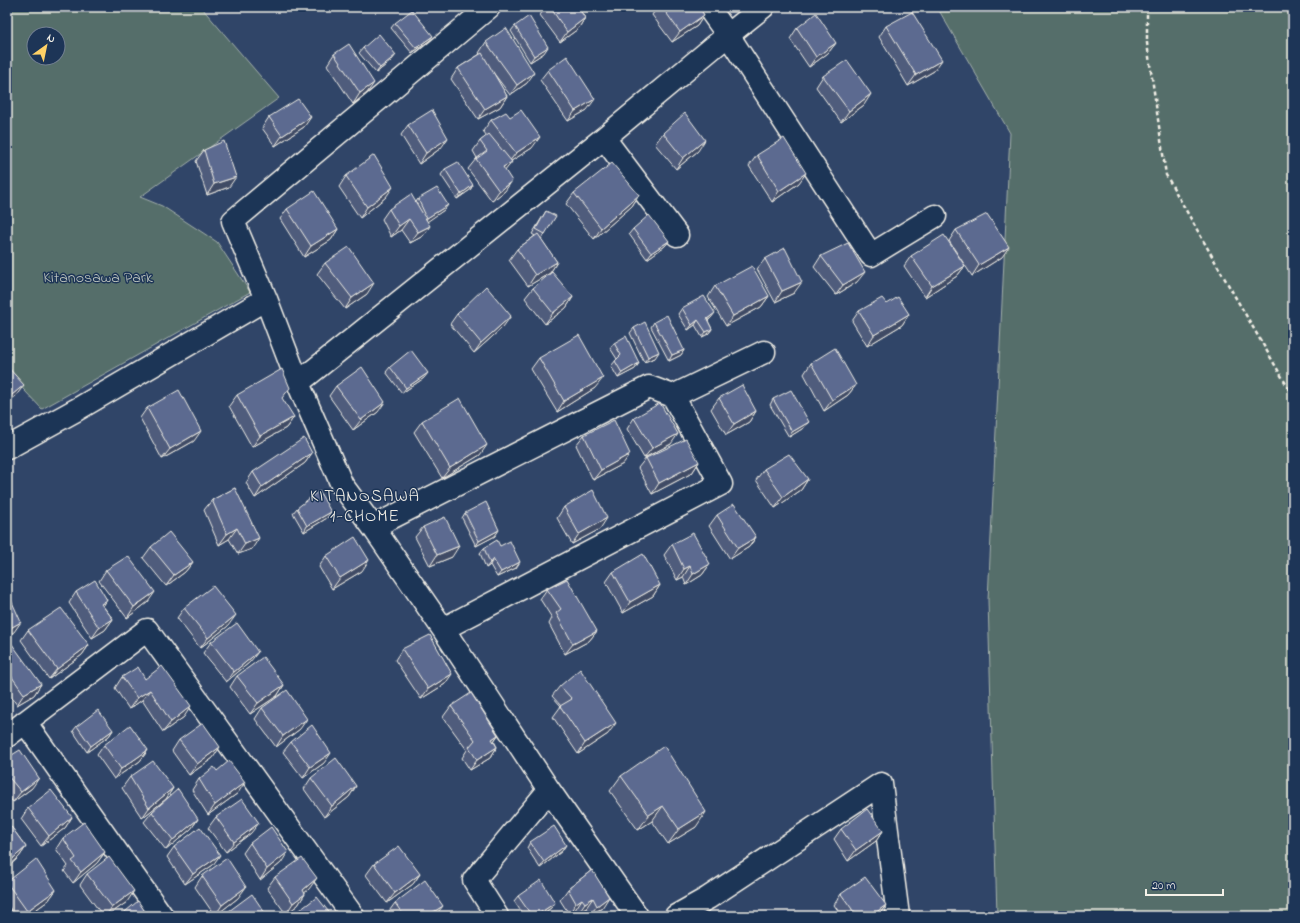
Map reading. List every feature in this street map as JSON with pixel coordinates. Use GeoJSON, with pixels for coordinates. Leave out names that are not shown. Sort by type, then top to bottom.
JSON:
{"type":"FeatureCollection","features":[{"type":"Feature","properties":{"kind":"street"},"geometry":{"type":"LineString","coordinates":[[489,7],[233,221],[266,299],[298,383],[342,485],[443,628],[550,790],[637,916]]}},
{"type":"Feature","properties":{"kind":"street"},"geometry":{"type":"LineString","coordinates":[[708,7],[728,35],[871,255],[935,216]]}},
{"type":"Feature","properties":{"kind":"street"},"geometry":{"type":"LineString","coordinates":[[298,383],[604,138],[763,7]]}},
{"type":"Feature","properties":{"kind":"street"},"geometry":{"type":"LineString","coordinates":[[604,138],[677,236]]}},
{"type":"Feature","properties":{"kind":"street"},"geometry":{"type":"LineString","coordinates":[[7,448],[76,410],[266,299]]}},
{"type":"Feature","properties":{"kind":"street"},"geometry":{"type":"LineString","coordinates":[[673,396],[764,352]]}},
{"type":"Feature","properties":{"kind":"street"},"geometry":{"type":"LineString","coordinates":[[373,527],[649,388],[673,396],[721,484],[443,628]]}},
{"type":"Feature","properties":{"kind":"street"},"geometry":{"type":"LineString","coordinates":[[7,736],[147,630],[353,916]]}},
{"type":"Feature","properties":{"kind":"street"},"geometry":{"type":"LineString","coordinates":[[25,722],[162,916]]}},
{"type":"Feature","properties":{"kind":"street"},"geometry":{"type":"LineString","coordinates":[[676,916],[708,898],[881,784],[898,916]]}},
{"type":"Feature","properties":{"kind":"street"},"geometry":{"type":"LineString","coordinates":[[497,916],[474,880],[550,790]]}},
{"type":"Feature","properties":{"kind":"path"},"geometry":{"type":"LineString","coordinates":[[1147,7],[1147,43],[1166,175],[1232,293],[1293,396]]}},
{"type":"Feature","properties":{"kind":"green space","name":"Kitanosawa Park"},"geometry":{"type":"Polygon","coordinates":[[[7,7],[201,7],[279,98],[140,197],[162,206],[217,242],[250,292],[42,409],[7,372],[7,7]]]}},
{"type":"Feature","properties":{"kind":"green space"},"geometry":{"type":"Polygon","coordinates":[[[937,7],[1293,7],[1293,916],[997,916],[988,600],[1010,133],[937,7]]]}},
{"type":"Feature","properties":{"kind":"building"},"geometry":{"type":"Polygon","coordinates":[[[550,7],[578,7],[585,18],[567,32],[550,7]]]}},
{"type":"Feature","properties":{"kind":"building"},"geometry":{"type":"Polygon","coordinates":[[[662,7],[699,7],[704,15],[680,32],[662,7]]]}},
{"type":"Feature","properties":{"kind":"building"},"geometry":{"type":"Polygon","coordinates":[[[412,10],[433,36],[416,48],[395,23],[412,10]]]}},
{"type":"Feature","properties":{"kind":"building"},"geometry":{"type":"Polygon","coordinates":[[[912,12],[942,60],[916,75],[886,26],[912,12]]]}},
{"type":"Feature","properties":{"kind":"building"},"geometry":{"type":"Polygon","coordinates":[[[816,13],[836,43],[816,57],[797,28],[816,13]]]}},
{"type":"Feature","properties":{"kind":"building"},"geometry":{"type":"Polygon","coordinates":[[[529,16],[548,47],[534,56],[515,26],[529,16]]]}},
{"type":"Feature","properties":{"kind":"building"},"geometry":{"type":"Polygon","coordinates":[[[506,28],[534,73],[517,85],[486,42],[506,28]]]}},
{"type":"Feature","properties":{"kind":"building"},"geometry":{"type":"Polygon","coordinates":[[[379,34],[396,55],[380,68],[363,48],[379,34]]]}},
{"type":"Feature","properties":{"kind":"building"},"geometry":{"type":"Polygon","coordinates":[[[349,44],[374,83],[360,93],[334,54],[349,44]]]}},
{"type":"Feature","properties":{"kind":"building"},"geometry":{"type":"Polygon","coordinates":[[[482,53],[507,96],[485,109],[458,68],[482,53]]]}},
{"type":"Feature","properties":{"kind":"building"},"geometry":{"type":"Polygon","coordinates":[[[567,56],[595,99],[575,111],[548,70],[567,56]]]}},
{"type":"Feature","properties":{"kind":"building"},"geometry":{"type":"Polygon","coordinates":[[[847,60],[871,94],[849,111],[823,76],[847,60]]]}},
{"type":"Feature","properties":{"kind":"building"},"geometry":{"type":"Polygon","coordinates":[[[298,99],[311,117],[282,136],[269,117],[298,99]]]}},
{"type":"Feature","properties":{"kind":"building"},"geometry":{"type":"Polygon","coordinates":[[[432,110],[448,138],[426,153],[408,125],[432,110]]]}},
{"type":"Feature","properties":{"kind":"building"},"geometry":{"type":"Polygon","coordinates":[[[521,110],[540,137],[516,153],[491,120],[506,112],[510,117],[521,110]]]}},
{"type":"Feature","properties":{"kind":"building"},"geometry":{"type":"Polygon","coordinates":[[[685,113],[705,140],[683,158],[663,133],[685,113]]]}},
{"type":"Feature","properties":{"kind":"building"},"geometry":{"type":"Polygon","coordinates":[[[489,134],[512,162],[503,167],[512,181],[499,191],[476,159],[487,151],[480,141],[489,134]]]}},
{"type":"Feature","properties":{"kind":"building"},"geometry":{"type":"Polygon","coordinates":[[[784,138],[806,173],[779,191],[757,155],[784,138]]]}},
{"type":"Feature","properties":{"kind":"building"},"geometry":{"type":"Polygon","coordinates":[[[224,141],[236,177],[214,184],[204,150],[224,141]]]}},
{"type":"Feature","properties":{"kind":"building"},"geometry":{"type":"Polygon","coordinates":[[[374,155],[393,187],[367,207],[346,176],[374,155]]]}},
{"type":"Feature","properties":{"kind":"building"},"geometry":{"type":"Polygon","coordinates":[[[458,162],[473,185],[461,194],[445,169],[458,162]]]}},
{"type":"Feature","properties":{"kind":"building"},"geometry":{"type":"Polygon","coordinates":[[[612,163],[639,195],[601,228],[574,193],[612,163]]]}},
{"type":"Feature","properties":{"kind":"building"},"geometry":{"type":"Polygon","coordinates":[[[437,188],[448,205],[427,218],[418,199],[437,188]]]}},
{"type":"Feature","properties":{"kind":"building"},"geometry":{"type":"Polygon","coordinates":[[[314,191],[338,229],[311,246],[287,209],[314,191]]]}},
{"type":"Feature","properties":{"kind":"building"},"geometry":{"type":"Polygon","coordinates":[[[411,194],[430,226],[418,232],[409,219],[399,226],[389,209],[411,194]]]}},
{"type":"Feature","properties":{"kind":"building"},"geometry":{"type":"Polygon","coordinates":[[[546,211],[556,216],[545,234],[536,229],[546,211]]]}},
{"type":"Feature","properties":{"kind":"building"},"geometry":{"type":"Polygon","coordinates":[[[987,214],[1009,247],[979,265],[956,230],[987,214]]]}},
{"type":"Feature","properties":{"kind":"building"},"geometry":{"type":"Polygon","coordinates":[[[649,215],[669,241],[651,253],[633,229],[649,215]]]}},
{"type":"Feature","properties":{"kind":"building"},"geometry":{"type":"Polygon","coordinates":[[[538,234],[557,262],[535,275],[517,249],[538,234]]]}},
{"type":"Feature","properties":{"kind":"building"},"geometry":{"type":"Polygon","coordinates":[[[944,235],[965,266],[932,286],[911,256],[944,235]]]}},
{"type":"Feature","properties":{"kind":"building"},"geometry":{"type":"Polygon","coordinates":[[[848,243],[865,272],[843,285],[821,256],[848,243]]]}},
{"type":"Feature","properties":{"kind":"building"},"geometry":{"type":"Polygon","coordinates":[[[349,247],[374,283],[352,298],[325,263],[349,247]]]}},
{"type":"Feature","properties":{"kind":"building"},"geometry":{"type":"Polygon","coordinates":[[[785,248],[802,282],[782,291],[765,259],[785,248]]]}},
{"type":"Feature","properties":{"kind":"building"},"geometry":{"type":"Polygon","coordinates":[[[752,266],[769,296],[733,316],[715,286],[752,266]]]}},
{"type":"Feature","properties":{"kind":"building"},"geometry":{"type":"Polygon","coordinates":[[[552,272],[573,297],[553,313],[533,288],[552,272]]]}},
{"type":"Feature","properties":{"kind":"building"},"geometry":{"type":"Polygon","coordinates":[[[486,286],[511,316],[481,343],[457,314],[486,286]]]}},
{"type":"Feature","properties":{"kind":"building"},"geometry":{"type":"Polygon","coordinates":[[[704,296],[715,313],[707,319],[712,329],[706,332],[698,320],[692,325],[682,308],[704,296]]]}},
{"type":"Feature","properties":{"kind":"building"},"geometry":{"type":"Polygon","coordinates":[[[898,297],[909,314],[874,335],[859,311],[882,298],[887,304],[898,297]]]}},
{"type":"Feature","properties":{"kind":"building"},"geometry":{"type":"Polygon","coordinates":[[[667,315],[684,350],[672,355],[654,322],[667,315]]]}},
{"type":"Feature","properties":{"kind":"building"},"geometry":{"type":"Polygon","coordinates":[[[645,322],[659,352],[648,357],[634,328],[645,322]]]}},
{"type":"Feature","properties":{"kind":"building"},"geometry":{"type":"Polygon","coordinates":[[[579,335],[603,378],[564,401],[539,358],[579,335]]]}},
{"type":"Feature","properties":{"kind":"building"},"geometry":{"type":"Polygon","coordinates":[[[626,336],[639,363],[622,373],[615,361],[621,355],[614,343],[626,336]]]}},
{"type":"Feature","properties":{"kind":"building"},"geometry":{"type":"Polygon","coordinates":[[[835,348],[856,385],[832,400],[811,363],[835,348]]]}},
{"type":"Feature","properties":{"kind":"building"},"geometry":{"type":"Polygon","coordinates":[[[411,350],[428,373],[406,388],[390,367],[411,350]]]}},
{"type":"Feature","properties":{"kind":"building"},"geometry":{"type":"Polygon","coordinates":[[[7,366],[24,385],[7,399],[7,366]]]}},
{"type":"Feature","properties":{"kind":"building"},"geometry":{"type":"Polygon","coordinates":[[[362,367],[385,402],[361,420],[336,386],[362,367]]]}},
{"type":"Feature","properties":{"kind":"building"},"geometry":{"type":"Polygon","coordinates":[[[282,369],[290,388],[282,398],[294,417],[260,436],[237,395],[282,369]]]}},
{"type":"Feature","properties":{"kind":"building"},"geometry":{"type":"Polygon","coordinates":[[[742,385],[756,411],[734,424],[719,398],[742,385]]]}},
{"type":"Feature","properties":{"kind":"building"},"geometry":{"type":"Polygon","coordinates":[[[179,390],[201,431],[170,449],[147,408],[179,390]]]}},
{"type":"Feature","properties":{"kind":"building"},"geometry":{"type":"Polygon","coordinates":[[[791,390],[809,422],[792,432],[773,399],[791,390]]]}},
{"type":"Feature","properties":{"kind":"building"},"geometry":{"type":"Polygon","coordinates":[[[460,398],[487,445],[450,468],[422,421],[460,398]]]}},
{"type":"Feature","properties":{"kind":"building"},"geometry":{"type":"Polygon","coordinates":[[[660,403],[678,434],[652,448],[634,418],[660,403]]]}},
{"type":"Feature","properties":{"kind":"building"},"geometry":{"type":"Polygon","coordinates":[[[614,420],[630,454],[601,470],[584,435],[614,420]]]}},
{"type":"Feature","properties":{"kind":"building"},"geometry":{"type":"Polygon","coordinates":[[[304,438],[312,453],[262,487],[253,472],[304,438]]]}},
{"type":"Feature","properties":{"kind":"building"},"geometry":{"type":"Polygon","coordinates":[[[686,439],[699,462],[659,483],[646,458],[686,439]]]}},
{"type":"Feature","properties":{"kind":"building"},"geometry":{"type":"Polygon","coordinates":[[[789,454],[808,479],[783,497],[764,469],[789,454]]]}},
{"type":"Feature","properties":{"kind":"building"},"geometry":{"type":"Polygon","coordinates":[[[235,488],[259,538],[245,544],[237,528],[227,534],[212,500],[235,488]]]}},
{"type":"Feature","properties":{"kind":"building"},"geometry":{"type":"Polygon","coordinates":[[[593,490],[607,518],[579,534],[564,507],[593,490]]]}},
{"type":"Feature","properties":{"kind":"building"},"geometry":{"type":"Polygon","coordinates":[[[319,491],[331,512],[307,526],[297,508],[319,491]]]}},
{"type":"Feature","properties":{"kind":"building"},"geometry":{"type":"Polygon","coordinates":[[[486,502],[499,530],[479,541],[465,513],[486,502]]]}},
{"type":"Feature","properties":{"kind":"building"},"geometry":{"type":"Polygon","coordinates":[[[734,504],[756,537],[738,548],[717,515],[734,504]]]}},
{"type":"Feature","properties":{"kind":"building"},"geometry":{"type":"Polygon","coordinates":[[[445,517],[459,546],[437,555],[423,527],[445,517]]]}},
{"type":"Feature","properties":{"kind":"building"},"geometry":{"type":"Polygon","coordinates":[[[169,532],[193,562],[174,575],[151,547],[169,532]]]}},
{"type":"Feature","properties":{"kind":"building"},"geometry":{"type":"Polygon","coordinates":[[[693,533],[710,564],[693,574],[690,566],[684,569],[672,544],[693,533]]]}},
{"type":"Feature","properties":{"kind":"building"},"geometry":{"type":"Polygon","coordinates":[[[355,537],[369,560],[340,578],[326,556],[355,537]]]}},
{"type":"Feature","properties":{"kind":"building"},"geometry":{"type":"Polygon","coordinates":[[[497,540],[500,546],[510,541],[520,562],[501,572],[493,559],[490,563],[484,548],[497,540]]]}},
{"type":"Feature","properties":{"kind":"building"},"geometry":{"type":"Polygon","coordinates":[[[643,554],[660,585],[630,602],[613,572],[643,554]]]}},
{"type":"Feature","properties":{"kind":"building"},"geometry":{"type":"Polygon","coordinates":[[[128,556],[155,592],[134,607],[106,570],[128,556]]]}},
{"type":"Feature","properties":{"kind":"building"},"geometry":{"type":"Polygon","coordinates":[[[567,579],[597,631],[573,644],[556,613],[561,609],[547,589],[567,579]]]}},
{"type":"Feature","properties":{"kind":"building"},"geometry":{"type":"Polygon","coordinates":[[[95,580],[107,600],[101,604],[113,619],[99,628],[76,592],[95,580]]]}},
{"type":"Feature","properties":{"kind":"building"},"geometry":{"type":"Polygon","coordinates":[[[213,586],[236,615],[208,638],[184,608],[213,586]]]}},
{"type":"Feature","properties":{"kind":"building"},"geometry":{"type":"Polygon","coordinates":[[[7,591],[21,622],[7,630],[7,591]]]}},
{"type":"Feature","properties":{"kind":"building"},"geometry":{"type":"Polygon","coordinates":[[[61,608],[89,645],[57,669],[28,630],[61,608]]]}},
{"type":"Feature","properties":{"kind":"building"},"geometry":{"type":"Polygon","coordinates":[[[237,623],[258,652],[234,672],[211,642],[237,623]]]}},
{"type":"Feature","properties":{"kind":"building"},"geometry":{"type":"Polygon","coordinates":[[[430,635],[452,674],[428,689],[402,649],[430,635]]]}},
{"type":"Feature","properties":{"kind":"building"},"geometry":{"type":"Polygon","coordinates":[[[9,640],[41,684],[24,694],[7,670],[7,642],[9,640]]]}},
{"type":"Feature","properties":{"kind":"building"},"geometry":{"type":"Polygon","coordinates":[[[263,657],[284,685],[258,703],[237,676],[263,657]]]}},
{"type":"Feature","properties":{"kind":"building"},"geometry":{"type":"Polygon","coordinates":[[[162,666],[191,706],[171,722],[150,690],[137,698],[122,677],[138,667],[145,679],[162,666]]]}},
{"type":"Feature","properties":{"kind":"building"},"geometry":{"type":"Polygon","coordinates":[[[580,669],[616,723],[585,743],[560,706],[572,699],[560,686],[580,669]]]}},
{"type":"Feature","properties":{"kind":"building"},"geometry":{"type":"Polygon","coordinates":[[[287,690],[307,719],[283,736],[262,708],[287,690]]]}},
{"type":"Feature","properties":{"kind":"building"},"geometry":{"type":"Polygon","coordinates":[[[471,693],[498,735],[492,739],[497,747],[477,760],[469,747],[475,740],[451,706],[471,693]]]}},
{"type":"Feature","properties":{"kind":"building"},"geometry":{"type":"Polygon","coordinates":[[[98,710],[113,730],[91,746],[77,726],[98,710]]]}},
{"type":"Feature","properties":{"kind":"building"},"geometry":{"type":"Polygon","coordinates":[[[203,723],[220,747],[197,764],[179,740],[203,723]]]}},
{"type":"Feature","properties":{"kind":"building"},"geometry":{"type":"Polygon","coordinates":[[[130,725],[148,750],[121,769],[104,745],[130,725]]]}},
{"type":"Feature","properties":{"kind":"building"},"geometry":{"type":"Polygon","coordinates":[[[312,725],[331,753],[310,767],[291,742],[312,725]]]}},
{"type":"Feature","properties":{"kind":"building"},"geometry":{"type":"Polygon","coordinates":[[[664,746],[706,812],[679,829],[663,806],[649,815],[621,776],[664,746]]]}},
{"type":"Feature","properties":{"kind":"building"},"geometry":{"type":"Polygon","coordinates":[[[20,750],[39,778],[21,792],[7,775],[7,758],[20,750]]]}},
{"type":"Feature","properties":{"kind":"building"},"geometry":{"type":"Polygon","coordinates":[[[336,758],[356,786],[332,806],[311,778],[336,758]]]}},
{"type":"Feature","properties":{"kind":"building"},"geometry":{"type":"Polygon","coordinates":[[[153,761],[173,788],[149,808],[130,777],[153,761]]]}},
{"type":"Feature","properties":{"kind":"building"},"geometry":{"type":"Polygon","coordinates":[[[229,761],[245,782],[215,805],[199,779],[214,767],[217,771],[229,761]]]}},
{"type":"Feature","properties":{"kind":"building"},"geometry":{"type":"Polygon","coordinates":[[[178,789],[198,819],[173,840],[152,812],[178,789]]]}},
{"type":"Feature","properties":{"kind":"building"},"geometry":{"type":"Polygon","coordinates":[[[51,790],[72,817],[49,836],[28,808],[51,790]]]}},
{"type":"Feature","properties":{"kind":"building"},"geometry":{"type":"Polygon","coordinates":[[[242,799],[259,823],[234,842],[216,817],[242,799]]]}},
{"type":"Feature","properties":{"kind":"building"},"geometry":{"type":"Polygon","coordinates":[[[867,809],[883,831],[856,850],[841,829],[867,809]]]}},
{"type":"Feature","properties":{"kind":"building"},"geometry":{"type":"Polygon","coordinates":[[[7,821],[26,847],[9,862],[7,859],[7,821]]]}},
{"type":"Feature","properties":{"kind":"building"},"geometry":{"type":"Polygon","coordinates":[[[84,822],[105,852],[81,872],[72,861],[76,858],[63,838],[84,822]]]}},
{"type":"Feature","properties":{"kind":"building"},"geometry":{"type":"Polygon","coordinates":[[[554,826],[566,845],[544,862],[530,842],[554,826]]]}},
{"type":"Feature","properties":{"kind":"building"},"geometry":{"type":"Polygon","coordinates":[[[200,827],[220,855],[193,874],[174,847],[200,827]]]}},
{"type":"Feature","properties":{"kind":"building"},"geometry":{"type":"Polygon","coordinates":[[[271,827],[288,852],[267,869],[250,843],[271,827]]]}},
{"type":"Feature","properties":{"kind":"building"},"geometry":{"type":"Polygon","coordinates":[[[399,846],[420,874],[395,893],[374,864],[399,846]]]}},
{"type":"Feature","properties":{"kind":"building"},"geometry":{"type":"Polygon","coordinates":[[[109,857],[134,891],[112,907],[87,874],[109,857]]]}},
{"type":"Feature","properties":{"kind":"building"},"geometry":{"type":"Polygon","coordinates":[[[227,858],[246,887],[222,905],[202,876],[227,858]]]}},
{"type":"Feature","properties":{"kind":"building"},"geometry":{"type":"Polygon","coordinates":[[[302,858],[317,878],[303,890],[305,894],[293,903],[275,877],[302,858]]]}},
{"type":"Feature","properties":{"kind":"building"},"geometry":{"type":"Polygon","coordinates":[[[36,859],[56,890],[27,911],[7,882],[36,859]]]}},
{"type":"Feature","properties":{"kind":"building"},"geometry":{"type":"Polygon","coordinates":[[[592,870],[609,897],[597,906],[593,898],[585,903],[582,899],[576,903],[568,889],[592,870]]]}},
{"type":"Feature","properties":{"kind":"building"},"geometry":{"type":"Polygon","coordinates":[[[865,877],[886,905],[871,916],[857,916],[841,894],[865,877]]]}},
{"type":"Feature","properties":{"kind":"building"},"geometry":{"type":"Polygon","coordinates":[[[425,880],[443,906],[427,916],[404,916],[395,903],[425,880]]]}},
{"type":"Feature","properties":{"kind":"building"},"geometry":{"type":"Polygon","coordinates":[[[541,880],[555,903],[535,916],[532,916],[518,896],[541,880]]]}},
{"type":"Feature","properties":{"kind":"building"},"geometry":{"type":"Polygon","coordinates":[[[252,894],[267,916],[233,916],[229,911],[252,894]]]}},
{"type":"Feature","properties":{"kind":"building"},"geometry":{"type":"Polygon","coordinates":[[[317,897],[332,916],[292,916],[317,897]]]}},
{"type":"Feature","properties":{"kind":"building"},"geometry":{"type":"Polygon","coordinates":[[[138,901],[148,916],[120,916],[138,901]]]}},
{"type":"Feature","properties":{"kind":"building"},"geometry":{"type":"Polygon","coordinates":[[[833,912],[836,916],[827,916],[833,912]]]}},
{"type":"Feature","properties":{"kind":"district","name":"KITANOSAWA 1-CHOME"},"geometry":{"type":"Point","coordinates":[365,505]}}]}
